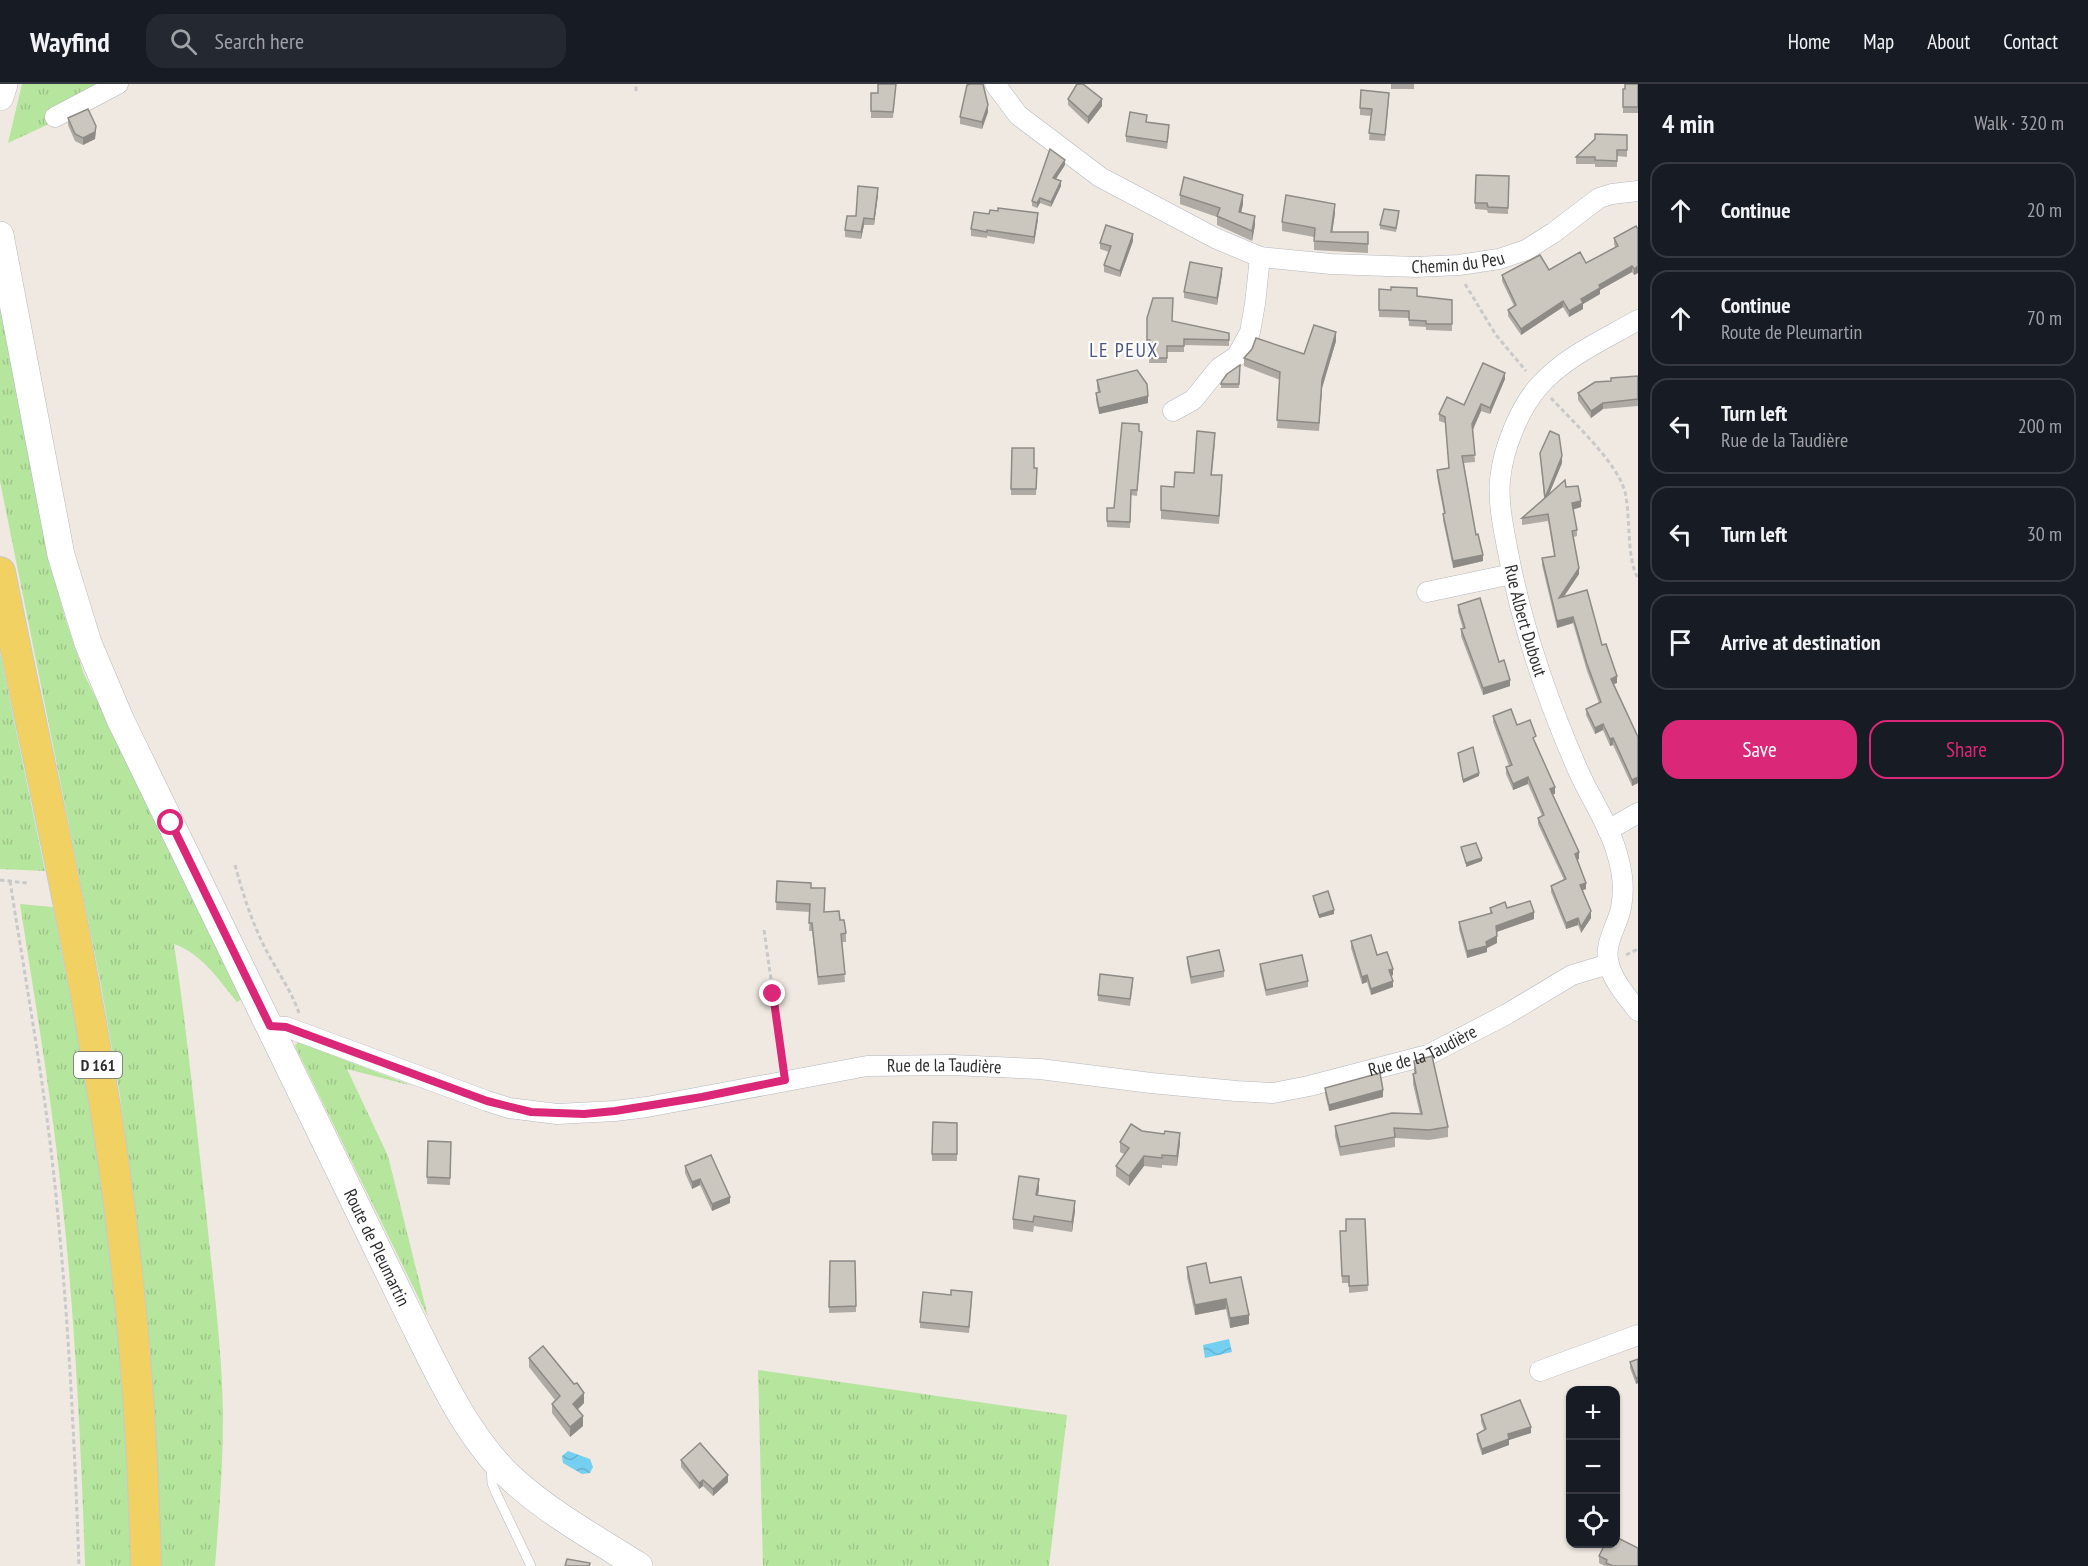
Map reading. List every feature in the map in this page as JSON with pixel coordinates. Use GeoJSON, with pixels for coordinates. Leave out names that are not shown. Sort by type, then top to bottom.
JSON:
{"type":"FeatureCollection","features":[{"type":"Feature","properties":{"kind":"main road"},"geometry":{"type":"LineString","coordinates":[[0,97],[4,84]]}},
{"type":"Feature","properties":{"kind":"main road","name":"Route de Pleumartin"},"geometry":{"type":"LineString","coordinates":[[0,235],[53,519],[75,604],[102,681],[427,1349],[474,1434],[510,1477],[542,1503],[639,1566]]}},
{"type":"Feature","properties":{"kind":"main road","name":"D 161"},"geometry":{"type":"LineString","coordinates":[[0,572],[78,952],[114,1168],[134,1346],[146,1566]]}},
{"type":"Feature","properties":{"kind":"street"},"geometry":{"type":"LineString","coordinates":[[55,117],[118,84]]}},
{"type":"Feature","properties":{"kind":"street","name":"Chemin du Peu"},"geometry":{"type":"LineString","coordinates":[[995,84],[1018,115],[1100,177],[1215,238],[1260,257],[1331,264],[1416,267],[1459,265],[1499,259],[1526,250],[1553,233],[1599,198],[1638,191]]}},
{"type":"Feature","properties":{"kind":"street"},"geometry":{"type":"LineString","coordinates":[[1173,411],[1193,400],[1219,368],[1237,356],[1250,333],[1260,257]]}},
{"type":"Feature","properties":{"kind":"street","name":"Rue Albert Dubout"},"geometry":{"type":"LineString","coordinates":[[1609,964],[1608,944],[1621,909],[1624,879],[1608,830],[1578,770],[1533,658],[1512,574],[1502,518],[1500,481],[1506,444],[1539,385],[1571,358],[1638,320]]}},
{"type":"Feature","properties":{"kind":"street"},"geometry":{"type":"LineString","coordinates":[[1427,592],[1512,574]]}},
{"type":"Feature","properties":{"kind":"street"},"geometry":{"type":"LineString","coordinates":[[1608,830],[1638,813]]}},
{"type":"Feature","properties":{"kind":"street"},"geometry":{"type":"LineString","coordinates":[[1609,964],[1620,987],[1638,1011]]}},
{"type":"Feature","properties":{"kind":"street","name":"Rue de la Taudière"},"geometry":{"type":"LineString","coordinates":[[270,1026],[286,1027],[487,1101],[531,1112],[584,1114],[615,1111],[867,1066],[952,1065],[1040,1069],[1236,1092],[1273,1093],[1309,1086],[1428,1054],[1507,1014],[1572,975],[1609,964]]}},
{"type":"Feature","properties":{"kind":"street"},"geometry":{"type":"LineString","coordinates":[[1540,1371],[1638,1335]]}},
{"type":"Feature","properties":{"kind":"lane"},"geometry":{"type":"LineString","coordinates":[[490,1455],[492,1484],[531,1566]]}},
{"type":"Feature","properties":{"kind":"path"},"geometry":{"type":"LineString","coordinates":[[636,84],[636,91]]}},
{"type":"Feature","properties":{"kind":"path"},"geometry":{"type":"LineString","coordinates":[[1459,265],[1467,289],[1496,335],[1516,361],[1617,472],[1628,508],[1633,568],[1638,578]]}},
{"type":"Feature","properties":{"kind":"path"},"geometry":{"type":"LineString","coordinates":[[235,865],[247,907],[266,949],[295,1001],[306,1034]]}},
{"type":"Feature","properties":{"kind":"path"},"geometry":{"type":"LineString","coordinates":[[0,880],[27,883]]}},
{"type":"Feature","properties":{"kind":"path"},"geometry":{"type":"LineString","coordinates":[[10,881],[50,1148],[59,1225],[73,1422],[79,1566]]}},
{"type":"Feature","properties":{"kind":"path"},"geometry":{"type":"LineString","coordinates":[[764,930],[785,1080]]}},
{"type":"Feature","properties":{"kind":"green space"},"geometry":{"type":"Polygon","coordinates":[[[22,84],[102,84],[45,114],[49,124],[8,143],[22,84]]]}},
{"type":"Feature","properties":{"kind":"green space"},"geometry":{"type":"Polygon","coordinates":[[[0,303],[49,559],[65,618],[84,674],[244,998],[237,1002],[201,961],[184,948],[174,944],[191,1073],[221,1363],[222,1454],[215,1566],[161,1566],[136,1221],[120,1096],[100,980],[0,481],[0,303]]]}},
{"type":"Feature","properties":{"kind":"green space"},"geometry":{"type":"Polygon","coordinates":[[[0,652],[45,871],[0,869],[0,652]]]}},
{"type":"Feature","properties":{"kind":"green space"},"geometry":{"type":"Polygon","coordinates":[[[20,904],[53,907],[90,1103],[108,1239],[119,1348],[127,1457],[131,1566],[85,1566],[77,1382],[67,1244],[43,1051],[20,904]]]}},
{"type":"Feature","properties":{"kind":"green space"},"geometry":{"type":"Polygon","coordinates":[[[298,1042],[413,1086],[347,1069],[388,1156],[428,1317],[295,1046],[298,1042]]]}},
{"type":"Feature","properties":{"kind":"green space"},"geometry":{"type":"Polygon","coordinates":[[[758,1370],[1067,1415],[1049,1566],[763,1566],[758,1370]]]}},
{"type":"Feature","properties":{"kind":"water"},"geometry":{"type":"Polygon","coordinates":[[[1229,1339],[1232,1352],[1205,1358],[1203,1345],[1229,1339]]]}},
{"type":"Feature","properties":{"kind":"water"},"geometry":{"type":"Polygon","coordinates":[[[568,1451],[590,1459],[593,1467],[590,1473],[582,1474],[563,1463],[562,1456],[568,1451]]]}},
{"type":"Feature","properties":{"kind":"building"},"geometry":{"type":"Polygon","coordinates":[[[878,84],[896,84],[893,112],[871,111],[871,93],[878,93],[878,84]]]}},
{"type":"Feature","properties":{"kind":"building"},"geometry":{"type":"Polygon","coordinates":[[[983,84],[988,105],[982,122],[960,117],[967,85],[983,84]]]}},
{"type":"Feature","properties":{"kind":"building"},"geometry":{"type":"Polygon","coordinates":[[[1077,84],[1083,84],[1102,99],[1088,117],[1068,99],[1077,84]]]}},
{"type":"Feature","properties":{"kind":"building"},"geometry":{"type":"Polygon","coordinates":[[[1625,84],[1638,84],[1638,107],[1623,107],[1625,84]]]}},
{"type":"Feature","properties":{"kind":"building"},"geometry":{"type":"Polygon","coordinates":[[[1361,90],[1389,93],[1385,135],[1369,133],[1372,109],[1360,108],[1361,90]]]}},
{"type":"Feature","properties":{"kind":"building"},"geometry":{"type":"Polygon","coordinates":[[[88,109],[96,126],[95,132],[83,138],[75,134],[68,118],[88,109]]]}},
{"type":"Feature","properties":{"kind":"building"},"geometry":{"type":"Polygon","coordinates":[[[1130,112],[1147,115],[1146,122],[1169,125],[1167,142],[1126,136],[1130,112]]]}},
{"type":"Feature","properties":{"kind":"building"},"geometry":{"type":"Polygon","coordinates":[[[1595,134],[1627,135],[1627,150],[1617,150],[1617,161],[1595,160],[1595,157],[1576,157],[1595,139],[1595,134]]]}},
{"type":"Feature","properties":{"kind":"building"},"geometry":{"type":"Polygon","coordinates":[[[1050,149],[1065,160],[1053,178],[1061,181],[1051,202],[1040,198],[1037,203],[1032,201],[1050,149]]]}},
{"type":"Feature","properties":{"kind":"building"},"geometry":{"type":"Polygon","coordinates":[[[1476,175],[1509,176],[1508,208],[1488,207],[1487,203],[1475,203],[1476,175]]]}},
{"type":"Feature","properties":{"kind":"building"},"geometry":{"type":"Polygon","coordinates":[[[1184,177],[1243,195],[1239,212],[1255,216],[1252,231],[1217,216],[1220,208],[1180,195],[1184,177]]]}},
{"type":"Feature","properties":{"kind":"building"},"geometry":{"type":"Polygon","coordinates":[[[858,186],[878,188],[874,219],[864,218],[861,232],[845,230],[847,216],[856,216],[858,186]]]}},
{"type":"Feature","properties":{"kind":"building"},"geometry":{"type":"Polygon","coordinates":[[[1286,195],[1335,204],[1331,232],[1368,232],[1368,244],[1314,241],[1315,228],[1282,222],[1286,195]]]}},
{"type":"Feature","properties":{"kind":"building"},"geometry":{"type":"Polygon","coordinates":[[[998,208],[1038,213],[1034,237],[971,229],[974,212],[989,214],[990,210],[998,211],[998,208]]]}},
{"type":"Feature","properties":{"kind":"building"},"geometry":{"type":"Polygon","coordinates":[[[1384,209],[1399,211],[1396,228],[1380,225],[1384,209]]]}},
{"type":"Feature","properties":{"kind":"building"},"geometry":{"type":"Polygon","coordinates":[[[1106,225],[1133,234],[1120,271],[1104,265],[1111,246],[1100,243],[1106,225]]]}},
{"type":"Feature","properties":{"kind":"building"},"geometry":{"type":"Polygon","coordinates":[[[1636,226],[1638,229],[1638,266],[1634,269],[1632,266],[1599,285],[1600,288],[1581,299],[1583,303],[1569,311],[1563,301],[1521,329],[1508,310],[1516,305],[1502,275],[1540,255],[1549,270],[1580,252],[1586,263],[1618,246],[1614,238],[1636,226]]]}},
{"type":"Feature","properties":{"kind":"building"},"geometry":{"type":"Polygon","coordinates":[[[1190,262],[1222,268],[1217,298],[1184,292],[1190,262]]]}},
{"type":"Feature","properties":{"kind":"building"},"geometry":{"type":"Polygon","coordinates":[[[1391,287],[1417,288],[1417,296],[1452,300],[1452,324],[1426,324],[1426,321],[1409,320],[1409,311],[1379,310],[1379,289],[1391,290],[1391,287]]]}},
{"type":"Feature","properties":{"kind":"building"},"geometry":{"type":"Polygon","coordinates":[[[1153,298],[1173,298],[1172,321],[1229,333],[1229,340],[1184,339],[1184,346],[1167,346],[1167,358],[1149,358],[1150,340],[1147,340],[1147,318],[1153,298]]]}},
{"type":"Feature","properties":{"kind":"building"},"geometry":{"type":"Polygon","coordinates":[[[1314,325],[1336,332],[1322,380],[1319,423],[1277,420],[1280,372],[1244,358],[1252,349],[1256,338],[1304,354],[1314,325]]]}},
{"type":"Feature","properties":{"kind":"building"},"geometry":{"type":"Polygon","coordinates":[[[1483,363],[1505,373],[1490,408],[1481,404],[1472,424],[1475,455],[1462,456],[1476,535],[1478,534],[1483,555],[1453,561],[1437,470],[1449,468],[1445,417],[1439,414],[1447,397],[1464,405],[1483,363]]]}},
{"type":"Feature","properties":{"kind":"building"},"geometry":{"type":"Polygon","coordinates":[[[1240,365],[1239,384],[1221,384],[1227,374],[1240,365]]]}},
{"type":"Feature","properties":{"kind":"building"},"geometry":{"type":"Polygon","coordinates":[[[1137,370],[1147,384],[1148,396],[1099,408],[1096,393],[1100,392],[1097,380],[1137,370]]]}},
{"type":"Feature","properties":{"kind":"building"},"geometry":{"type":"Polygon","coordinates":[[[1638,376],[1638,399],[1603,403],[1591,411],[1578,393],[1595,382],[1638,376]]]}},
{"type":"Feature","properties":{"kind":"building"},"geometry":{"type":"Polygon","coordinates":[[[1122,423],[1139,424],[1139,431],[1142,432],[1137,490],[1131,490],[1130,522],[1107,521],[1107,508],[1114,508],[1122,423]]]}},
{"type":"Feature","properties":{"kind":"building"},"geometry":{"type":"Polygon","coordinates":[[[1197,431],[1215,433],[1211,475],[1222,475],[1219,516],[1161,510],[1161,486],[1174,487],[1175,472],[1194,473],[1197,431]]]}},
{"type":"Feature","properties":{"kind":"building"},"geometry":{"type":"Polygon","coordinates":[[[1550,431],[1559,435],[1562,456],[1545,498],[1540,453],[1550,431]]]}},
{"type":"Feature","properties":{"kind":"building"},"geometry":{"type":"Polygon","coordinates":[[[1012,448],[1034,448],[1034,468],[1037,468],[1036,489],[1011,489],[1012,448]]]}},
{"type":"Feature","properties":{"kind":"building"},"geometry":{"type":"Polygon","coordinates":[[[1565,480],[1566,487],[1578,486],[1581,501],[1572,503],[1577,530],[1572,531],[1579,568],[1559,598],[1587,590],[1602,645],[1606,644],[1617,676],[1611,679],[1638,737],[1638,777],[1632,780],[1613,738],[1610,739],[1603,724],[1595,728],[1586,709],[1601,702],[1573,617],[1557,621],[1542,558],[1555,556],[1548,514],[1522,518],[1565,480]]]}},
{"type":"Feature","properties":{"kind":"building"},"geometry":{"type":"Polygon","coordinates":[[[1480,598],[1499,662],[1504,660],[1510,680],[1483,688],[1461,629],[1465,628],[1458,605],[1480,598]]]}},
{"type":"Feature","properties":{"kind":"building"},"geometry":{"type":"Polygon","coordinates":[[[1511,709],[1517,725],[1530,720],[1536,736],[1533,738],[1555,787],[1550,789],[1579,852],[1575,854],[1586,883],[1580,885],[1591,911],[1581,927],[1578,918],[1566,923],[1551,886],[1566,879],[1538,818],[1544,815],[1528,777],[1513,784],[1506,767],[1512,765],[1493,716],[1511,709]]]}},
{"type":"Feature","properties":{"kind":"building"},"geometry":{"type":"Polygon","coordinates":[[[1473,747],[1479,773],[1463,780],[1458,753],[1473,747]]]}},
{"type":"Feature","properties":{"kind":"building"},"geometry":{"type":"Polygon","coordinates":[[[1476,843],[1482,858],[1466,863],[1461,847],[1476,843]]]}},
{"type":"Feature","properties":{"kind":"building"},"geometry":{"type":"Polygon","coordinates":[[[777,881],[811,883],[811,888],[825,888],[824,912],[839,911],[840,920],[844,920],[846,933],[841,934],[845,974],[818,977],[812,923],[809,923],[810,904],[776,902],[777,881]]]}},
{"type":"Feature","properties":{"kind":"building"},"geometry":{"type":"Polygon","coordinates":[[[1328,891],[1334,910],[1319,915],[1313,896],[1328,891]]]}},
{"type":"Feature","properties":{"kind":"building"},"geometry":{"type":"Polygon","coordinates":[[[1530,901],[1534,912],[1496,926],[1497,936],[1486,942],[1487,946],[1467,951],[1459,922],[1492,913],[1490,908],[1505,902],[1507,908],[1530,901]]]}},
{"type":"Feature","properties":{"kind":"building"},"geometry":{"type":"Polygon","coordinates":[[[1371,935],[1377,955],[1387,952],[1393,969],[1389,970],[1393,981],[1371,989],[1367,975],[1362,977],[1351,941],[1371,935]]]}},
{"type":"Feature","properties":{"kind":"building"},"geometry":{"type":"Polygon","coordinates":[[[1219,950],[1224,971],[1191,977],[1187,957],[1219,950]]]}},
{"type":"Feature","properties":{"kind":"building"},"geometry":{"type":"Polygon","coordinates":[[[1302,955],[1308,981],[1266,990],[1260,964],[1302,955]]]}},
{"type":"Feature","properties":{"kind":"building"},"geometry":{"type":"Polygon","coordinates":[[[1100,974],[1133,978],[1130,999],[1098,995],[1100,974]]]}},
{"type":"Feature","properties":{"kind":"building"},"geometry":{"type":"Polygon","coordinates":[[[1432,1056],[1448,1127],[1429,1130],[1394,1128],[1395,1137],[1340,1147],[1335,1126],[1392,1113],[1422,1114],[1413,1074],[1416,1073],[1414,1061],[1432,1056]]]}},
{"type":"Feature","properties":{"kind":"building"},"geometry":{"type":"Polygon","coordinates":[[[1380,1073],[1383,1090],[1329,1105],[1325,1088],[1380,1073]]]}},
{"type":"Feature","properties":{"kind":"building"},"geometry":{"type":"Polygon","coordinates":[[[933,1122],[957,1123],[957,1154],[932,1154],[933,1122]]]}},
{"type":"Feature","properties":{"kind":"building"},"geometry":{"type":"Polygon","coordinates":[[[1131,1124],[1142,1131],[1164,1134],[1165,1131],[1180,1133],[1177,1156],[1162,1155],[1162,1158],[1144,1156],[1129,1176],[1116,1166],[1129,1148],[1120,1142],[1131,1124]]]}},
{"type":"Feature","properties":{"kind":"building"},"geometry":{"type":"Polygon","coordinates":[[[428,1141],[451,1142],[450,1178],[427,1177],[428,1141]]]}},
{"type":"Feature","properties":{"kind":"building"},"geometry":{"type":"Polygon","coordinates":[[[711,1155],[730,1197],[712,1204],[700,1179],[692,1182],[685,1166],[711,1155]]]}},
{"type":"Feature","properties":{"kind":"building"},"geometry":{"type":"Polygon","coordinates":[[[1019,1176],[1039,1179],[1036,1195],[1075,1201],[1072,1222],[1034,1216],[1033,1222],[1013,1219],[1019,1176]]]}},
{"type":"Feature","properties":{"kind":"building"},"geometry":{"type":"Polygon","coordinates":[[[1346,1219],[1365,1219],[1368,1285],[1349,1286],[1349,1276],[1342,1276],[1340,1231],[1346,1231],[1346,1219]]]}},
{"type":"Feature","properties":{"kind":"building"},"geometry":{"type":"Polygon","coordinates":[[[830,1261],[855,1261],[856,1306],[829,1307],[830,1261]]]}},
{"type":"Feature","properties":{"kind":"building"},"geometry":{"type":"Polygon","coordinates":[[[1206,1263],[1210,1283],[1241,1277],[1249,1315],[1230,1318],[1226,1299],[1195,1305],[1187,1267],[1206,1263]]]}},
{"type":"Feature","properties":{"kind":"building"},"geometry":{"type":"Polygon","coordinates":[[[951,1290],[972,1292],[969,1327],[920,1322],[923,1292],[951,1295],[951,1290]]]}},
{"type":"Feature","properties":{"kind":"building"},"geometry":{"type":"Polygon","coordinates":[[[543,1346],[584,1393],[573,1404],[583,1416],[570,1427],[552,1404],[560,1396],[529,1358],[543,1346]]]}},
{"type":"Feature","properties":{"kind":"building"},"geometry":{"type":"Polygon","coordinates":[[[1638,1359],[1638,1377],[1636,1378],[1630,1362],[1638,1359]]]}},
{"type":"Feature","properties":{"kind":"building"},"geometry":{"type":"Polygon","coordinates":[[[1520,1400],[1531,1427],[1508,1434],[1509,1439],[1482,1449],[1477,1434],[1486,1429],[1481,1415],[1520,1400]]]}},
{"type":"Feature","properties":{"kind":"building"},"geometry":{"type":"Polygon","coordinates":[[[700,1443],[728,1475],[713,1489],[703,1480],[699,1483],[681,1460],[700,1443]]]}},
{"type":"Feature","properties":{"kind":"building"},"geometry":{"type":"Polygon","coordinates":[[[1620,1539],[1638,1548],[1638,1566],[1613,1566],[1599,1556],[1603,1548],[1620,1548],[1620,1539]]]}},
{"type":"Feature","properties":{"kind":"building"},"geometry":{"type":"Polygon","coordinates":[[[567,1559],[590,1563],[589,1566],[565,1566],[567,1559]]]}},
{"type":"Feature","properties":{"kind":"district","name":"LE PEUX"},"geometry":{"type":"Point","coordinates":[1124,350]}},
{"type":"Feature","properties":{"kind":"route"},"geometry":{"type":"LineString","coordinates":[[171,823],[270,1026],[286,1027],[509,1108],[557,1114],[615,1111],[702,1097],[785,1080],[773,994]]}}]}
